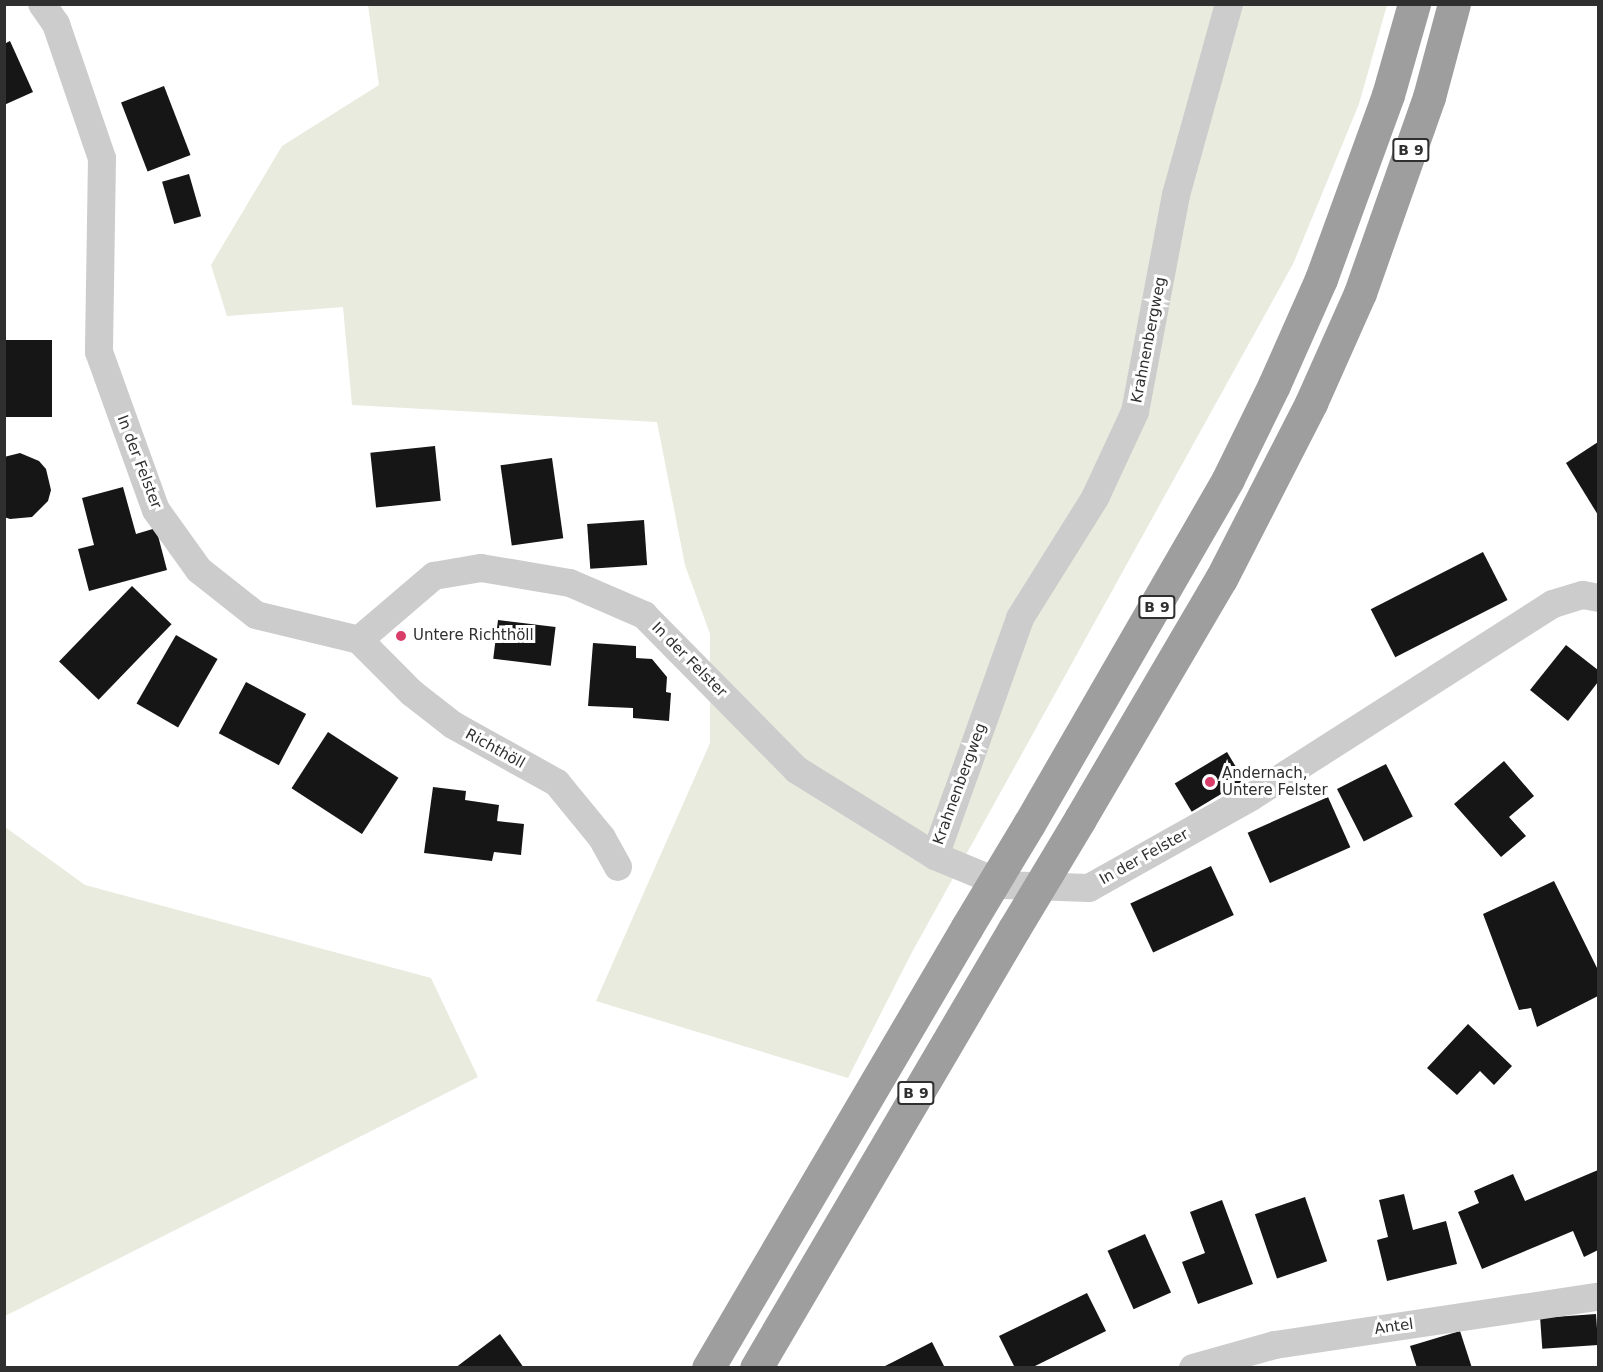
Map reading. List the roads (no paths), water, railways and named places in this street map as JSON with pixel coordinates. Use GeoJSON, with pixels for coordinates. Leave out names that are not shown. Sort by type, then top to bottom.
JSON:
{"type":"FeatureCollection","features":[{"type":"Feature","properties":{"kind":"highway","name":"B 9"},"geometry":{"type":"LineString","coordinates":[[708,1368],[1200,529],[1274,385],[1321,279],[1388,95],[1414,4]]}},
{"type":"Feature","properties":{"kind":"highway","name":"B 9"},"geometry":{"type":"LineString","coordinates":[[756,1368],[1221,579],[1311,403],[1360,293],[1429,97],[1454,4]]}},
{"type":"Feature","properties":{"kind":"street","name":"In der Felster"},"geometry":{"type":"LineString","coordinates":[[42,4],[56,24],[102,158],[99,352],[156,510],[200,570],[256,615],[359,640],[434,576],[481,568],[570,583],[644,615],[797,770],[935,856],[1005,885],[1089,888],[1251,797],[1553,604],[1591,597]]}},
{"type":"Feature","properties":{"kind":"street","name":"Krahnenbergweg"},"geometry":{"type":"LineString","coordinates":[[935,856],[1020,618],[1095,498],[1135,412],[1176,195],[1229,4]]}},
{"type":"Feature","properties":{"kind":"street","name":"Richthöll"},"geometry":{"type":"LineString","coordinates":[[359,640],[412,693],[453,725],[558,783],[602,838],[618,867]]}},
{"type":"Feature","properties":{"kind":"street","name":"Antel"},"geometry":{"type":"LineString","coordinates":[[1192,1368],[1275,1345],[1599,1297]]}},
{"type":"Feature","properties":{"kind":"place","name":"Untere Richthöll"},"geometry":{"type":"Point","coordinates":[401,636]}},
{"type":"Feature","properties":{"kind":"place","name":"Andernach, Untere Felster"},"geometry":{"type":"Point","coordinates":[1210,782]}}]}
